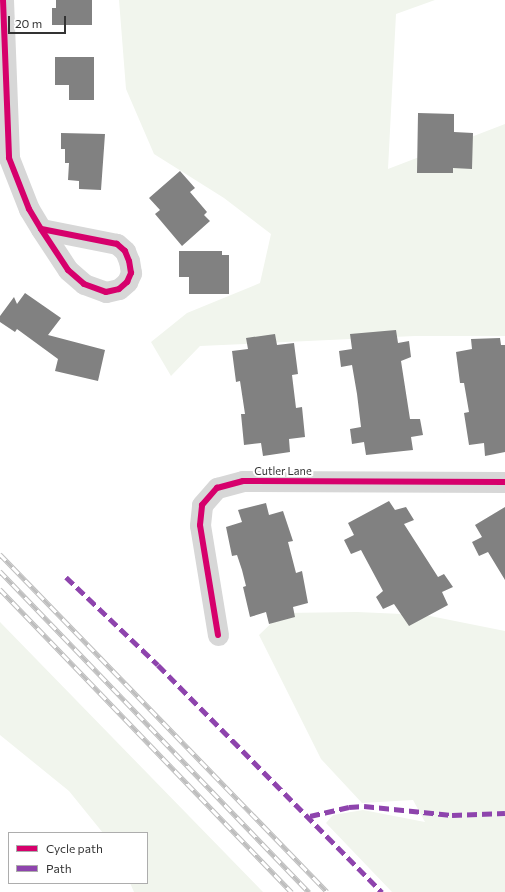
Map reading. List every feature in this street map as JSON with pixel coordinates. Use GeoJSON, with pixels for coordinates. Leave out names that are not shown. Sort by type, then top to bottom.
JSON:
{"type":"FeatureCollection","features":[{"type":"Feature","properties":{"kind":"street"},"geometry":{"type":"LineString","coordinates":[[3,0],[10,158],[29,209],[41,229]]}},
{"type":"Feature","properties":{"kind":"street","name":"Cutler Lane"},"geometry":{"type":"LineString","coordinates":[[218,635],[200,525],[202,505],[217,488],[243,481],[505,482]]}},
{"type":"Feature","properties":{"kind":"shaded area"},"geometry":{"type":"Polygon","coordinates":[[[119,0],[435,0],[396,14],[388,169],[505,124],[505,336],[415,336],[200,346],[171,376],[151,342],[187,313],[260,283],[271,234],[224,198],[154,154],[126,89],[119,0]]]}},
{"type":"Feature","properties":{"kind":"shaded area"},"geometry":{"type":"Polygon","coordinates":[[[357,612],[425,615],[505,631],[505,892],[392,892],[326,823],[333,815],[363,810],[425,822],[413,800],[362,803],[321,759],[259,635],[282,613],[357,612]]]}},
{"type":"Feature","properties":{"kind":"shaded area"},"geometry":{"type":"Polygon","coordinates":[[[0,622],[263,892],[134,892],[130,884],[148,884],[148,832],[102,832],[69,791],[0,735],[0,622]]]}},
{"type":"Feature","properties":{"kind":"building"},"geometry":{"type":"Polygon","coordinates":[[[56,0],[92,0],[92,25],[52,25],[52,8],[56,8],[56,0]]]}},
{"type":"Feature","properties":{"kind":"building"},"geometry":{"type":"Polygon","coordinates":[[[55,57],[94,57],[94,100],[69,100],[69,85],[55,85],[55,57]]]}},
{"type":"Feature","properties":{"kind":"building"},"geometry":{"type":"Polygon","coordinates":[[[418,113],[454,114],[454,132],[473,133],[472,169],[453,168],[453,173],[417,173],[418,113]]]}},
{"type":"Feature","properties":{"kind":"building"},"geometry":{"type":"Polygon","coordinates":[[[61,133],[105,134],[101,190],[79,189],[79,181],[68,180],[69,163],[65,163],[65,149],[61,149],[61,133]]]}},
{"type":"Feature","properties":{"kind":"building"},"geometry":{"type":"Polygon","coordinates":[[[180,171],[195,188],[190,192],[207,212],[204,215],[210,221],[182,246],[155,214],[160,210],[149,198],[180,171]]]}},
{"type":"Feature","properties":{"kind":"building"},"geometry":{"type":"Polygon","coordinates":[[[179,251],[222,251],[222,255],[229,255],[229,294],[189,294],[189,277],[179,277],[179,251]]]}},
{"type":"Feature","properties":{"kind":"building"},"geometry":{"type":"Polygon","coordinates":[[[25,293],[61,318],[48,335],[105,350],[98,381],[55,371],[58,359],[17,329],[15,332],[0,322],[0,316],[14,297],[17,304],[25,293]]]}},
{"type":"Feature","properties":{"kind":"building"},"geometry":{"type":"Polygon","coordinates":[[[396,330],[398,343],[409,341],[411,357],[401,361],[410,419],[420,419],[423,435],[411,437],[413,450],[366,455],[364,442],[352,444],[350,429],[361,427],[357,394],[352,365],[341,367],[339,351],[352,349],[350,334],[396,330]]]}},
{"type":"Feature","properties":{"kind":"building"},"geometry":{"type":"Polygon","coordinates":[[[275,334],[277,345],[294,343],[298,374],[292,375],[296,408],[302,407],[305,437],[289,439],[290,452],[263,456],[261,443],[244,445],[241,414],[245,414],[240,381],[236,382],[232,351],[248,349],[246,338],[275,334]]]}},
{"type":"Feature","properties":{"kind":"building"},"geometry":{"type":"Polygon","coordinates":[[[500,338],[501,345],[505,345],[505,452],[485,456],[484,443],[469,445],[464,413],[469,412],[464,383],[460,383],[456,352],[472,349],[471,339],[500,338]]]}},
{"type":"Feature","properties":{"kind":"building"},"geometry":{"type":"Polygon","coordinates":[[[389,501],[395,510],[406,507],[414,520],[404,524],[438,577],[444,574],[453,587],[442,592],[448,605],[409,626],[394,604],[383,609],[376,597],[383,591],[361,550],[351,554],[344,540],[354,535],[348,523],[389,501]]]}},
{"type":"Feature","properties":{"kind":"building"},"geometry":{"type":"Polygon","coordinates":[[[266,503],[269,515],[283,511],[293,541],[288,542],[296,573],[302,571],[308,603],[293,607],[295,617],[269,624],[266,612],[250,617],[243,587],[246,586],[242,570],[237,555],[232,556],[226,527],[242,522],[238,510],[266,503]]]}},
{"type":"Feature","properties":{"kind":"building"},"geometry":{"type":"Polygon","coordinates":[[[505,507],[505,580],[488,552],[479,556],[472,542],[482,537],[475,525],[505,507]]]}},
{"type":"Feature","properties":{"kind":"railway"},"geometry":{"type":"LineString","coordinates":[[0,554],[327,892]]}},
{"type":"Feature","properties":{"kind":"railway"},"geometry":{"type":"LineString","coordinates":[[0,571],[309,892]]}},
{"type":"Feature","properties":{"kind":"railway"},"geometry":{"type":"LineString","coordinates":[[0,589],[292,892]]}},
{"type":"Feature","properties":{"kind":"marked path"},"geometry":{"type":"LineString","coordinates":[[66,577],[158,665],[382,892]]}},
{"type":"Feature","properties":{"kind":"marked path"},"geometry":{"type":"LineString","coordinates":[[310,816],[349,807],[364,806],[452,815],[505,813]]}},
{"type":"Feature","properties":{"kind":"cycle path"},"geometry":{"type":"LineString","coordinates":[[3,0],[9,158],[29,209],[41,229],[68,270],[84,284],[106,292],[119,289],[127,282],[131,273],[129,261],[125,251],[117,244],[41,229]]}},
{"type":"Feature","properties":{"kind":"cycle path"},"geometry":{"type":"LineString","coordinates":[[218,635],[200,525],[202,505],[217,488],[243,481],[505,482]]}}]}
